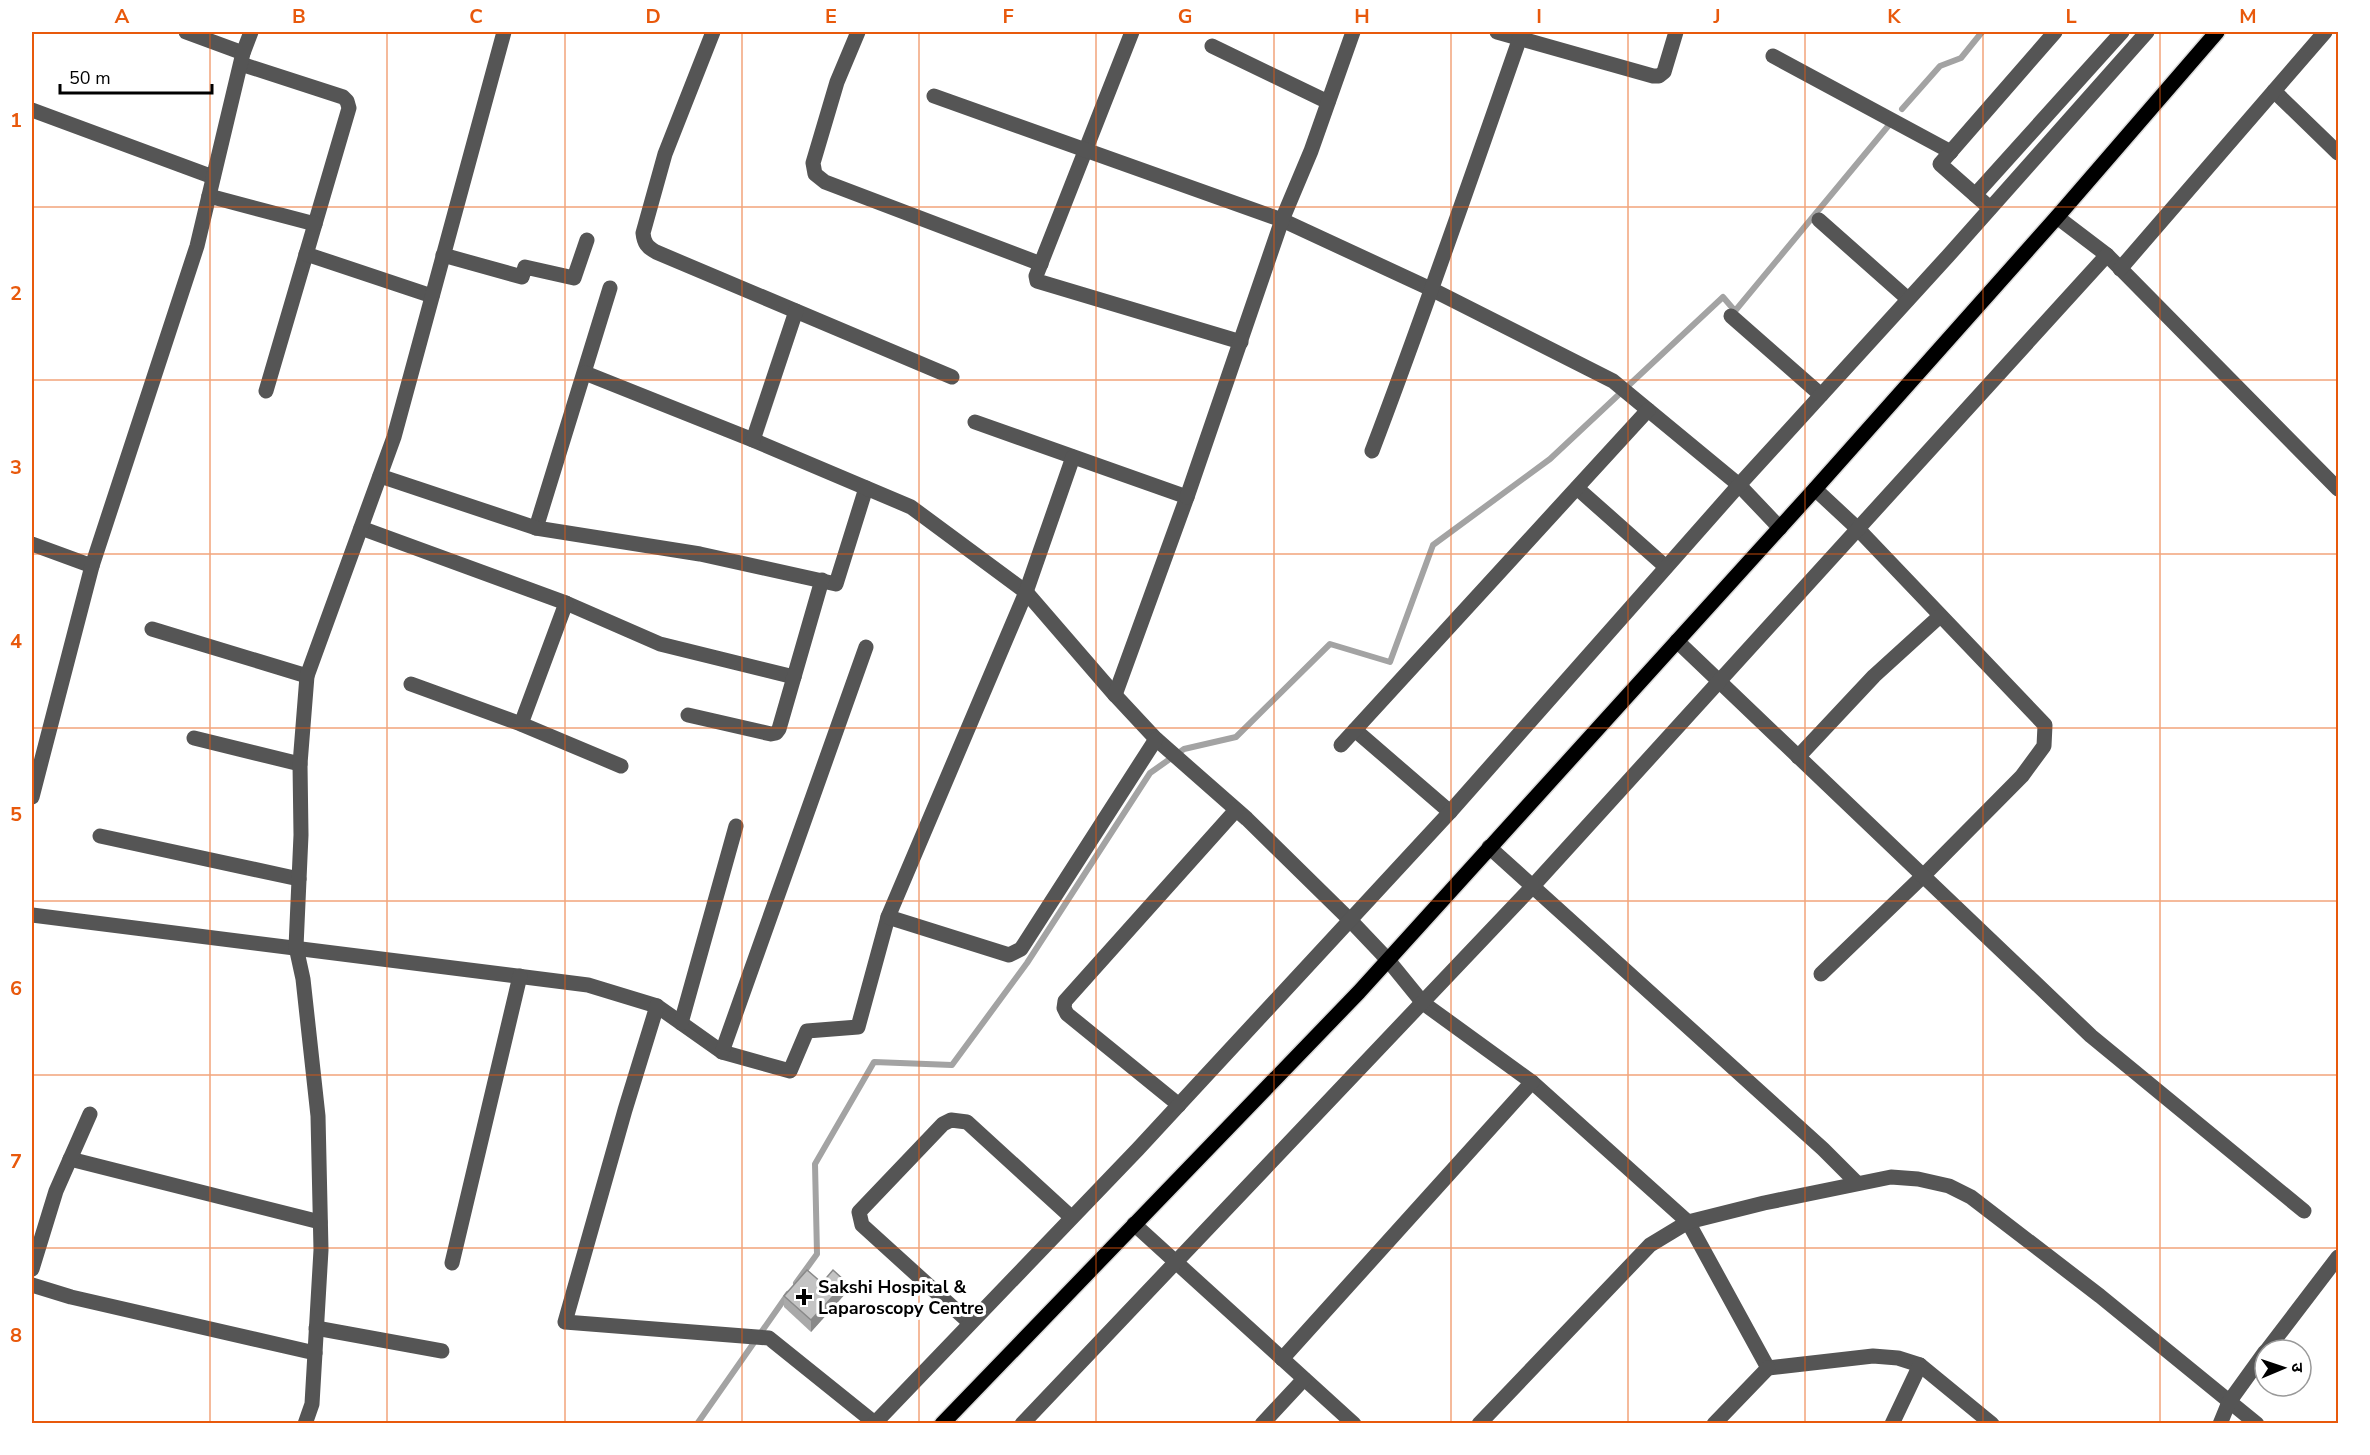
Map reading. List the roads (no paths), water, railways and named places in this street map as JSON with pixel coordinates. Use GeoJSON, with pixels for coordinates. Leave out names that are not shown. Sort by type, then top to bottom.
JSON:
{"type":"FeatureCollection","features":[{"type":"Feature","properties":{"kind":"main road"},"geometry":{"type":"LineString","coordinates":[[942,1424],[1388,960],[1815,489],[2057,217],[2217,32]]}},
{"type":"Feature","properties":{"kind":"street"},"geometry":{"type":"LineString","coordinates":[[186,32],[242,59],[342,97],[347,101],[349,108],[266,391]]}},
{"type":"Feature","properties":{"kind":"street"},"geometry":{"type":"LineString","coordinates":[[32,797],[92,566],[197,246],[242,59],[251,32]]}},
{"type":"Feature","properties":{"kind":"street"},"geometry":{"type":"LineString","coordinates":[[305,1424],[312,1404],[320,1222],[318,1116],[303,979],[296,948],[302,835],[300,764],[307,676],[394,437],[504,32]]}},
{"type":"Feature","properties":{"kind":"street"},"geometry":{"type":"LineString","coordinates":[[713,32],[665,154],[643,233],[644,242],[648,248],[951,376]]}},
{"type":"Feature","properties":{"kind":"street"},"geometry":{"type":"LineString","coordinates":[[858,32],[837,82],[813,163],[816,174],[825,182],[1041,264]]}},
{"type":"Feature","properties":{"kind":"street"},"geometry":{"type":"LineString","coordinates":[[1129,32],[1036,281],[1240,342]]}},
{"type":"Feature","properties":{"kind":"street"},"geometry":{"type":"LineString","coordinates":[[1115,695],[1187,497],[1282,220],[1353,32]]}},
{"type":"Feature","properties":{"kind":"street"},"geometry":{"type":"LineString","coordinates":[[1497,32],[1521,35],[1653,76],[1659,76],[1664,72],[1676,32]]}},
{"type":"Feature","properties":{"kind":"street"},"geometry":{"type":"LineString","coordinates":[[1990,208],[1940,164],[2055,32]]}},
{"type":"Feature","properties":{"kind":"street"},"geometry":{"type":"LineString","coordinates":[[1975,195],[2122,32]]}},
{"type":"Feature","properties":{"kind":"street"},"geometry":{"type":"LineString","coordinates":[[657,1006],[565,1322],[769,1338],[875,1423],[1179,1105],[1450,813],[1739,485],[2146,32]]}},
{"type":"Feature","properties":{"kind":"street"},"geometry":{"type":"LineString","coordinates":[[2120,269],[2325,32]]}},
{"type":"Feature","properties":{"kind":"street"},"geometry":{"type":"LineString","coordinates":[[1372,452],[1433,290],[1451,232],[1521,35]]}},
{"type":"Feature","properties":{"kind":"street"},"geometry":{"type":"LineString","coordinates":[[1212,46],[1328,102]]}},
{"type":"Feature","properties":{"kind":"street"},"geometry":{"type":"LineString","coordinates":[[1773,56],[1951,152]]}},
{"type":"Feature","properties":{"kind":"street"},"geometry":{"type":"LineString","coordinates":[[2274,91],[2338,153]]}},
{"type":"Feature","properties":{"kind":"street"},"geometry":{"type":"LineString","coordinates":[[934,96],[1282,220],[1433,290],[1613,381],[1739,485],[1780,528]]}},
{"type":"Feature","properties":{"kind":"street"},"geometry":{"type":"LineString","coordinates":[[32,110],[213,177]]}},
{"type":"Feature","properties":{"kind":"street"},"geometry":{"type":"LineString","coordinates":[[209,196],[315,224]]}},
{"type":"Feature","properties":{"kind":"street"},"geometry":{"type":"LineString","coordinates":[[2057,217],[2107,255],[2338,489]]}},
{"type":"Feature","properties":{"kind":"street"},"geometry":{"type":"LineString","coordinates":[[1819,220],[1908,299]]}},
{"type":"Feature","properties":{"kind":"street"},"geometry":{"type":"LineString","coordinates":[[443,255],[522,277],[525,267],[574,278],[587,240]]}},
{"type":"Feature","properties":{"kind":"street"},"geometry":{"type":"LineString","coordinates":[[306,254],[432,296]]}},
{"type":"Feature","properties":{"kind":"street"},"geometry":{"type":"LineString","coordinates":[[1022,1424],[1532,887],[2107,255]]}},
{"type":"Feature","properties":{"kind":"street"},"geometry":{"type":"LineString","coordinates":[[536,528],[610,288]]}},
{"type":"Feature","properties":{"kind":"street"},"geometry":{"type":"LineString","coordinates":[[753,440],[796,311]]}},
{"type":"Feature","properties":{"kind":"street"},"geometry":{"type":"LineString","coordinates":[[1731,316],[1821,395]]}},
{"type":"Feature","properties":{"kind":"street"},"geometry":{"type":"LineString","coordinates":[[585,373],[753,440],[911,507],[1026,592],[1156,739],[1236,810],[1350,920],[1388,960],[1423,1003],[1532,1082],[1688,1222],[1768,1368]]}},
{"type":"Feature","properties":{"kind":"street"},"geometry":{"type":"LineString","coordinates":[[1341,745],[1648,410]]}},
{"type":"Feature","properties":{"kind":"street"},"geometry":{"type":"LineString","coordinates":[[975,422],[1187,497]]}},
{"type":"Feature","properties":{"kind":"street"},"geometry":{"type":"LineString","coordinates":[[32,915],[588,985],[657,1006],[722,1052],[790,1071],[807,1031],[858,1027],[888,917],[1026,592],[1073,457]]}},
{"type":"Feature","properties":{"kind":"street"},"geometry":{"type":"LineString","coordinates":[[380,476],[536,528],[700,554],[837,584],[866,488]]}},
{"type":"Feature","properties":{"kind":"street"},"geometry":{"type":"LineString","coordinates":[[1577,488],[1666,567]]}},
{"type":"Feature","properties":{"kind":"street"},"geometry":{"type":"LineString","coordinates":[[1815,489],[1858,529],[2045,725],[2044,746],[2022,776],[1821,975]]}},
{"type":"Feature","properties":{"kind":"street"},"geometry":{"type":"LineString","coordinates":[[361,528],[566,603],[660,644],[794,677]]}},
{"type":"Feature","properties":{"kind":"street"},"geometry":{"type":"LineString","coordinates":[[32,544],[92,566]]}},
{"type":"Feature","properties":{"kind":"street"},"geometry":{"type":"LineString","coordinates":[[688,715],[771,734],[776,733],[822,580]]}},
{"type":"Feature","properties":{"kind":"street"},"geometry":{"type":"LineString","coordinates":[[521,724],[566,603]]}},
{"type":"Feature","properties":{"kind":"street"},"geometry":{"type":"LineString","coordinates":[[1798,757],[1874,676],[1940,616]]}},
{"type":"Feature","properties":{"kind":"street"},"geometry":{"type":"LineString","coordinates":[[152,629],[307,676]]}},
{"type":"Feature","properties":{"kind":"street"},"geometry":{"type":"LineString","coordinates":[[1677,641],[2091,1036],[2304,1211]]}},
{"type":"Feature","properties":{"kind":"street"},"geometry":{"type":"LineString","coordinates":[[722,1052],[866,647]]}},
{"type":"Feature","properties":{"kind":"street"},"geometry":{"type":"LineString","coordinates":[[411,684],[521,724],[621,766]]}},
{"type":"Feature","properties":{"kind":"street"},"geometry":{"type":"LineString","coordinates":[[1354,730],[1450,813]]}},
{"type":"Feature","properties":{"kind":"street"},"geometry":{"type":"LineString","coordinates":[[194,738],[300,764]]}},
{"type":"Feature","properties":{"kind":"street"},"geometry":{"type":"LineString","coordinates":[[888,917],[1009,955],[1021,949],[1156,739]]}},
{"type":"Feature","properties":{"kind":"street"},"geometry":{"type":"LineString","coordinates":[[1179,1105],[1068,1014],[1064,1008],[1065,1002],[1236,810]]}},
{"type":"Feature","properties":{"kind":"street"},"geometry":{"type":"LineString","coordinates":[[681,1023],[736,826]]}},
{"type":"Feature","properties":{"kind":"street"},"geometry":{"type":"LineString","coordinates":[[100,836],[299,879]]}},
{"type":"Feature","properties":{"kind":"street"},"geometry":{"type":"LineString","coordinates":[[1489,847],[1823,1149],[1857,1184]]}},
{"type":"Feature","properties":{"kind":"street"},"geometry":{"type":"LineString","coordinates":[[452,1263],[520,976]]}},
{"type":"Feature","properties":{"kind":"street"},"geometry":{"type":"LineString","coordinates":[[1282,1359],[1532,1082]]}},
{"type":"Feature","properties":{"kind":"street"},"geometry":{"type":"LineString","coordinates":[[32,1269],[56,1191],[90,1114]]}},
{"type":"Feature","properties":{"kind":"street"},"geometry":{"type":"LineString","coordinates":[[970,1323],[862,1225],[859,1212],[943,1124],[951,1120],[967,1122],[1071,1217]]}},
{"type":"Feature","properties":{"kind":"street"},"geometry":{"type":"LineString","coordinates":[[70,1159],[320,1222]]}},
{"type":"Feature","properties":{"kind":"street"},"geometry":{"type":"LineString","coordinates":[[1479,1424],[1650,1245],[1688,1222],[1892,1177],[1918,1179],[1949,1186],[1971,1197],[2100,1296],[2257,1424]]}},
{"type":"Feature","properties":{"kind":"street"},"geometry":{"type":"LineString","coordinates":[[1134,1224],[1174,1263],[1353,1424]]}},
{"type":"Feature","properties":{"kind":"street"},"geometry":{"type":"LineString","coordinates":[[2276,1338],[2338,1257]]}},
{"type":"Feature","properties":{"kind":"street"},"geometry":{"type":"LineString","coordinates":[[32,1285],[71,1297],[315,1353]]}},
{"type":"Feature","properties":{"kind":"street"},"geometry":{"type":"LineString","coordinates":[[316,1328],[442,1351]]}},
{"type":"Feature","properties":{"kind":"street"},"geometry":{"type":"LineString","coordinates":[[1714,1424],[1768,1368],[1873,1356],[1898,1358],[1920,1365],[1992,1424]]}},
{"type":"Feature","properties":{"kind":"street"},"geometry":{"type":"LineString","coordinates":[[1892,1424],[1920,1365]]}},
{"type":"Feature","properties":{"kind":"street"},"geometry":{"type":"LineString","coordinates":[[2220,1424],[2229,1402],[2253,1369]]}},
{"type":"Feature","properties":{"kind":"street"},"geometry":{"type":"LineString","coordinates":[[1262,1424],[1304,1380]]}},
{"type":"Feature","properties":{"kind":"waterway"},"geometry":{"type":"LineString","coordinates":[[1902,109],[1940,66],[1961,58],[1982,32]]}},
{"type":"Feature","properties":{"kind":"waterway"},"geometry":{"type":"LineString","coordinates":[[796,1283],[817,1254],[815,1164],[874,1062],[952,1065],[1027,963],[1150,773],[1184,749],[1236,737],[1330,644],[1390,662],[1433,545],[1550,459],[1723,297],[1735,311],[1889,125]]}},
{"type":"Feature","properties":{"kind":"waterway"},"geometry":{"type":"LineString","coordinates":[[697,1424],[788,1294]]}},
{"type":"Feature","properties":{"kind":"place","name":"Sakshi Hospital & Laparoscopy Centre"},"geometry":{"type":"Point","coordinates":[804,1297]}}]}
